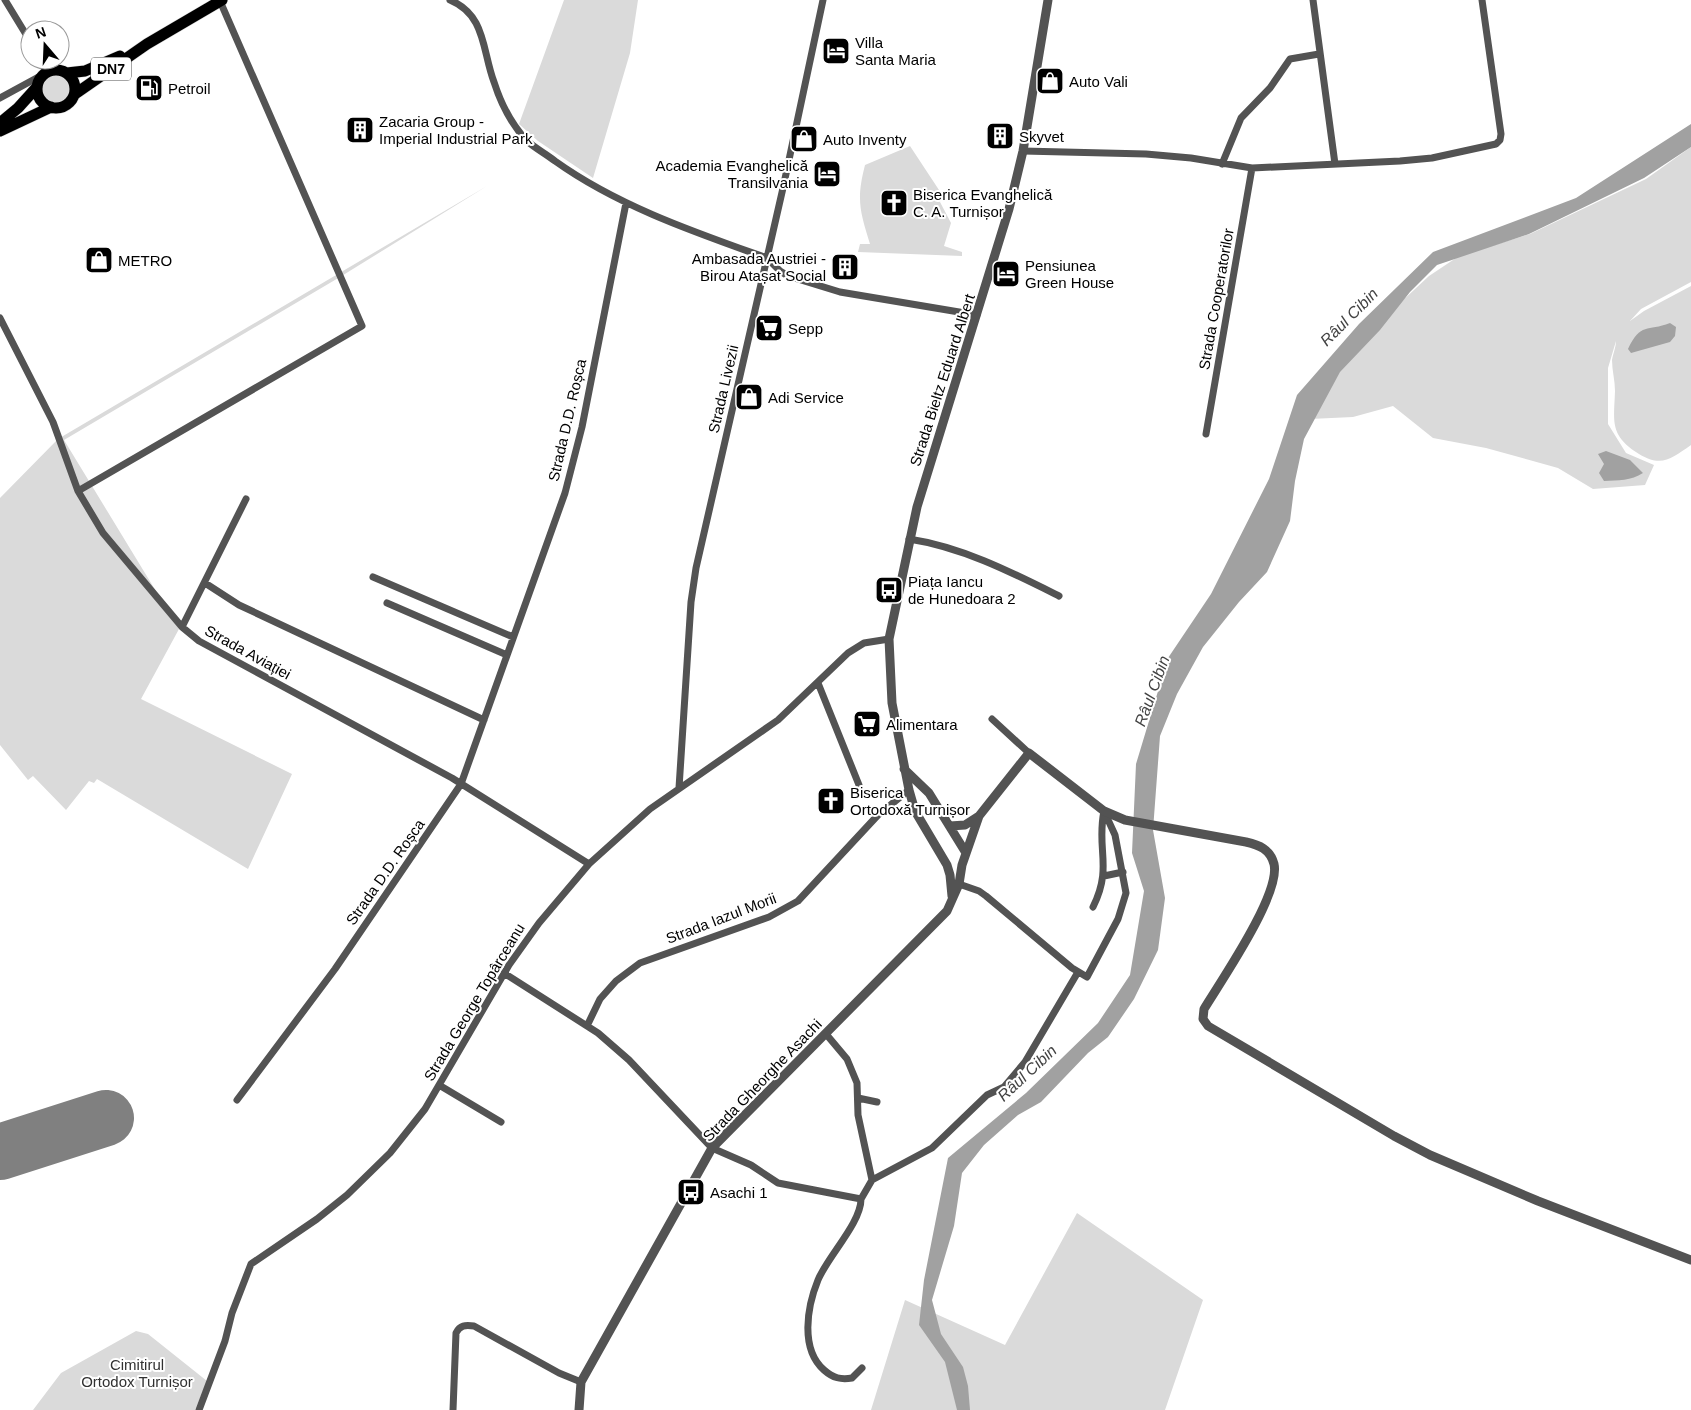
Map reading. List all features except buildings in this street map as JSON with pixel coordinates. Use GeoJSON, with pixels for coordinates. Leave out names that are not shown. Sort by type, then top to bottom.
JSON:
{"type":"FeatureCollection","features":[{"type":"Feature","properties":{"kind":"main road","name":"DN7"},"geometry":{"type":"LineString","coordinates":[[75,94],[147,44],[221,1]]}},
{"type":"Feature","properties":{"kind":"main road","name":"DN7"},"geometry":{"type":"LineString","coordinates":[[46,73],[58,70],[78,73],[94,68],[147,44]]}},
{"type":"Feature","properties":{"kind":"main road"},"geometry":{"type":"LineString","coordinates":[[0,122],[18,108],[37,87],[46,73]]}},
{"type":"Feature","properties":{"kind":"main road","name":"DN7"},"geometry":{"type":"LineString","coordinates":[[0,130],[51,108],[64,107],[71,102],[75,94],[75,82],[68,73]]}},
{"type":"Feature","properties":{"kind":"main road"},"geometry":{"type":"LineString","coordinates":[[37,87],[40,100],[51,108]]}},
{"type":"Feature","properties":{"kind":"street"},"geometry":{"type":"LineString","coordinates":[[5,0],[20,25]]}},
{"type":"Feature","properties":{"kind":"street"},"geometry":{"type":"LineString","coordinates":[[450,0],[462,5],[474,19],[483,40],[493,82],[514,126],[529,142],[577,177],[626,203],[767,258],[780,272],[788,276],[840,292],[977,315]]}},
{"type":"Feature","properties":{"kind":"street","name":"Strada Livezii"},"geometry":{"type":"LineString","coordinates":[[679,788],[691,602],[696,568],[767,258],[823,0]]}},
{"type":"Feature","properties":{"kind":"street","name":"Strada Bieltz Eduard Albert"},"geometry":{"type":"LineString","coordinates":[[952,902],[950,875],[947,866],[915,811],[909,790],[892,703],[889,639],[909,539],[1009,209],[1023,151],[1048,0]]}},
{"type":"Feature","properties":{"kind":"street"},"geometry":{"type":"LineString","coordinates":[[1313,0],[1335,164]]}},
{"type":"Feature","properties":{"kind":"street"},"geometry":{"type":"LineString","coordinates":[[1023,151],[1146,154],[1252,168],[1432,158],[1496,144],[1500,140],[1482,0]]}},
{"type":"Feature","properties":{"kind":"street"},"geometry":{"type":"LineString","coordinates":[[78,491],[362,326],[221,1]]}},
{"type":"Feature","properties":{"kind":"street"},"geometry":{"type":"LineString","coordinates":[[1222,164],[1241,118],[1270,88],[1290,59],[1320,54]]}},
{"type":"Feature","properties":{"kind":"street"},"geometry":{"type":"LineString","coordinates":[[0,98],[46,73],[45,70]]}},
{"type":"Feature","properties":{"kind":"street"},"geometry":{"type":"LineString","coordinates":[[25,83],[33,83],[37,87]]}},
{"type":"Feature","properties":{"kind":"street","name":"Strada Cooperatorilor"},"geometry":{"type":"LineString","coordinates":[[1206,434],[1252,168]]}},
{"type":"Feature","properties":{"kind":"street","name":"Strada D.D. Roșca"},"geometry":{"type":"LineString","coordinates":[[237,1100],[335,969],[461,784],[565,493],[582,427],[626,203]]}},
{"type":"Feature","properties":{"kind":"street","name":"Strada Aviației"},"geometry":{"type":"LineString","coordinates":[[0,318],[53,422],[78,491],[103,533],[182,627],[199,642],[461,784],[589,864]]}},
{"type":"Feature","properties":{"kind":"street"},"geometry":{"type":"LineString","coordinates":[[182,627],[246,499]]}},
{"type":"Feature","properties":{"kind":"street"},"geometry":{"type":"LineString","coordinates":[[909,539],[940,545],[970,555],[1059,596]]}},
{"type":"Feature","properties":{"kind":"street"},"geometry":{"type":"LineString","coordinates":[[373,577],[513,637]]}},
{"type":"Feature","properties":{"kind":"street"},"geometry":{"type":"LineString","coordinates":[[204,583],[239,604],[484,720]]}},
{"type":"Feature","properties":{"kind":"street"},"geometry":{"type":"LineString","coordinates":[[387,603],[507,655]]}},
{"type":"Feature","properties":{"kind":"street","name":"Strada George Topârceanu"},"geometry":{"type":"LineString","coordinates":[[199,1410],[251,1264],[317,1219],[369,1175],[407,1133],[426,1109],[504,973],[539,923],[589,864],[650,809],[778,720],[858,646],[871,641],[889,639]]}},
{"type":"Feature","properties":{"kind":"street"},"geometry":{"type":"LineString","coordinates":[[818,683],[859,785]]}},
{"type":"Feature","properties":{"kind":"street"},"geometry":{"type":"LineString","coordinates":[[992,719],[1030,753],[1104,811],[1125,820],[1260,846],[1267,850],[1274,863],[1274,877],[1265,904],[1204,1009],[1203,1018],[1208,1026],[1394,1136],[1430,1155],[1520,1194],[1691,1260]]}},
{"type":"Feature","properties":{"kind":"street"},"geometry":{"type":"LineString","coordinates":[[950,826],[965,825],[979,816],[1030,753]]}},
{"type":"Feature","properties":{"kind":"street"},"geometry":{"type":"LineString","coordinates":[[904,769],[928,793],[966,853]]}},
{"type":"Feature","properties":{"kind":"street","name":"Strada Iazul Morii"},"geometry":{"type":"LineString","coordinates":[[587,1026],[600,1000],[616,981],[640,963],[768,917],[798,901],[878,815],[909,790]]}},
{"type":"Feature","properties":{"kind":"street"},"geometry":{"type":"LineString","coordinates":[[959,884],[986,896],[1078,972],[1087,977],[1118,919],[1124,903],[1123,872],[1113,828],[1104,811]]}},
{"type":"Feature","properties":{"kind":"street"},"geometry":{"type":"LineString","coordinates":[[1093,907],[1104,876],[1101,832],[1104,811]]}},
{"type":"Feature","properties":{"kind":"street","name":"Strada Gheorghe Asachi"},"geometry":{"type":"LineString","coordinates":[[581,1382],[712,1148],[938,921],[952,902],[979,816]]}},
{"type":"Feature","properties":{"kind":"street"},"geometry":{"type":"LineString","coordinates":[[1104,876],[1123,872]]}},
{"type":"Feature","properties":{"kind":"street"},"geometry":{"type":"LineString","coordinates":[[862,1368],[852,1378],[836,1378],[822,1369],[810,1351],[808,1342],[811,1310],[818,1280],[858,1214],[861,1199],[872,1180],[932,1148],[987,1095],[1004,1086],[1025,1062],[1078,972]]}},
{"type":"Feature","properties":{"kind":"street"},"geometry":{"type":"LineString","coordinates":[[504,973],[587,1026],[629,1060],[712,1148],[751,1165],[778,1183],[861,1199]]}},
{"type":"Feature","properties":{"kind":"street"},"geometry":{"type":"LineString","coordinates":[[826,1034],[840,1048],[850,1064],[857,1083],[858,1115],[872,1180]]}},
{"type":"Feature","properties":{"kind":"street"},"geometry":{"type":"LineString","coordinates":[[439,1085],[501,1122]]}},
{"type":"Feature","properties":{"kind":"street"},"geometry":{"type":"LineString","coordinates":[[858,1098],[877,1102]]}},
{"type":"Feature","properties":{"kind":"street"},"geometry":{"type":"LineString","coordinates":[[453,1410],[456,1333],[459,1328],[465,1325],[474,1326],[559,1373],[581,1382],[579,1410]]}},
{"type":"Feature","properties":{"kind":"green space"},"geometry":{"type":"Polygon","coordinates":[[[564,0],[638,0],[630,53],[593,178],[538,141],[519,124],[564,0]]]}},
{"type":"Feature","properties":{"kind":"green space"},"geometry":{"type":"Polygon","coordinates":[[[57,74],[68,78],[72,89],[68,100],[57,104],[46,100],[42,89],[46,78],[57,74]]]}},
{"type":"Feature","properties":{"kind":"green space"},"geometry":{"type":"Polygon","coordinates":[[[910,146],[942,196],[940,202],[951,223],[944,246],[962,252],[962,256],[858,252],[860,244],[870,244],[860,205],[865,165],[910,146]]]}},
{"type":"Feature","properties":{"kind":"green space"},"geometry":{"type":"Polygon","coordinates":[[[1691,147],[1691,282],[1641,309],[1630,321],[1644,311],[1691,286],[1691,445],[1672,457],[1661,461],[1639,454],[1622,441],[1615,427],[1614,420],[1615,387],[1612,360],[1616,341],[1608,368],[1608,424],[1626,453],[1654,465],[1645,485],[1593,489],[1558,468],[1486,448],[1433,438],[1393,406],[1353,417],[1310,419],[1341,358],[1429,276],[1459,256],[1530,234],[1646,179],[1691,147]]]}},
{"type":"Feature","properties":{"kind":"green space"},"geometry":{"type":"Polygon","coordinates":[[[487,186],[340,277],[64,440],[179,629],[141,699],[292,774],[248,869],[97,779],[94,783],[89,781],[66,810],[33,776],[28,780],[0,745],[0,498],[58,439],[487,186]]]}},
{"type":"Feature","properties":{"kind":"green space"},"geometry":{"type":"Polygon","coordinates":[[[1077,1213],[1203,1300],[1165,1410],[871,1410],[905,1300],[1005,1345],[1077,1213]]]}},
{"type":"Feature","properties":{"kind":"green space","name":"Cimitirul Ortodox Turnișor"},"geometry":{"type":"Polygon","coordinates":[[[136,1331],[148,1334],[207,1381],[195,1410],[33,1410],[61,1373],[136,1331]]]}},
{"type":"Feature","properties":{"kind":"shaded area"},"geometry":{"type":"Polygon","coordinates":[[[1691,124],[1691,147],[1644,178],[1529,234],[1437,265],[1410,292],[1380,330],[1340,372],[1304,439],[1295,481],[1290,521],[1267,572],[1239,602],[1203,647],[1177,694],[1160,736],[1153,830],[1165,898],[1158,950],[1134,999],[1108,1037],[1088,1053],[1041,1102],[1018,1115],[984,1145],[962,1173],[954,1226],[932,1300],[941,1334],[963,1367],[968,1386],[970,1410],[957,1410],[945,1362],[919,1325],[924,1280],[948,1158],[1026,1093],[1098,1023],[1130,975],[1144,891],[1132,853],[1136,764],[1168,658],[1211,594],[1269,479],[1297,395],[1359,324],[1433,252],[1576,198],[1691,124]]]}},
{"type":"Feature","properties":{"kind":"shaded area"},"geometry":{"type":"Polygon","coordinates":[[[1670,323],[1676,327],[1675,336],[1670,342],[1631,353],[1628,349],[1641,331],[1670,323]]]}},
{"type":"Feature","properties":{"kind":"shaded area"},"geometry":{"type":"Polygon","coordinates":[[[1606,451],[1630,460],[1643,473],[1629,479],[1604,481],[1599,473],[1604,464],[1598,454],[1606,451]]]}},
{"type":"Feature","properties":{"kind":"runway"},"geometry":{"type":"LineString","coordinates":[[0,1152],[106,1118]]}},
{"type":"Feature","properties":{"kind":"place","name":"Villa Santa Maria"},"geometry":{"type":"Point","coordinates":[836,51]}},
{"type":"Feature","properties":{"kind":"place","name":"Auto Vali"},"geometry":{"type":"Point","coordinates":[1050,81]}},
{"type":"Feature","properties":{"kind":"place","name":"Petroil"},"geometry":{"type":"Point","coordinates":[149,88]}},
{"type":"Feature","properties":{"kind":"place","name":"Zacaria Group - Imperial Industrial Park"},"geometry":{"type":"Point","coordinates":[360,130]}},
{"type":"Feature","properties":{"kind":"place","name":"Skyvet"},"geometry":{"type":"Point","coordinates":[1000,136]}},
{"type":"Feature","properties":{"kind":"place","name":"Auto Inventy"},"geometry":{"type":"Point","coordinates":[804,139]}},
{"type":"Feature","properties":{"kind":"place","name":"Academia Evanghelică Transilvania"},"geometry":{"type":"Point","coordinates":[827,174]}},
{"type":"Feature","properties":{"kind":"place","name":"Biserica Evanghelică C. A. Turnișor"},"geometry":{"type":"Point","coordinates":[894,203]}},
{"type":"Feature","properties":{"kind":"place","name":"METRO"},"geometry":{"type":"Point","coordinates":[99,260]}},
{"type":"Feature","properties":{"kind":"place","name":"Ambasada Austriei - Birou Atașat Social"},"geometry":{"type":"Point","coordinates":[845,267]}},
{"type":"Feature","properties":{"kind":"place","name":"Pensiunea Green House"},"geometry":{"type":"Point","coordinates":[1006,274]}},
{"type":"Feature","properties":{"kind":"place","name":"Sepp"},"geometry":{"type":"Point","coordinates":[769,328]}},
{"type":"Feature","properties":{"kind":"place","name":"Adi Service"},"geometry":{"type":"Point","coordinates":[749,397]}},
{"type":"Feature","properties":{"kind":"place","name":"Piața Iancu de Hunedoara 2"},"geometry":{"type":"Point","coordinates":[889,590]}},
{"type":"Feature","properties":{"kind":"place","name":"Alimentara"},"geometry":{"type":"Point","coordinates":[867,724]}},
{"type":"Feature","properties":{"kind":"place","name":"Biserica Ortodoxă Turnișor"},"geometry":{"type":"Point","coordinates":[831,801]}},
{"type":"Feature","properties":{"kind":"place","name":"Asachi 1"},"geometry":{"type":"Point","coordinates":[691,1192]}},
{"type":"Feature","properties":{"kind":"water label","name":"Râul Cibin"},"geometry":{"type":"Point","coordinates":[1349,317]}},
{"type":"Feature","properties":{"kind":"water label","name":"Râul Cibin"},"geometry":{"type":"Point","coordinates":[1152,691]}},
{"type":"Feature","properties":{"kind":"water label","name":"Râul Cibin"},"geometry":{"type":"Point","coordinates":[1027,1073]}}]}
